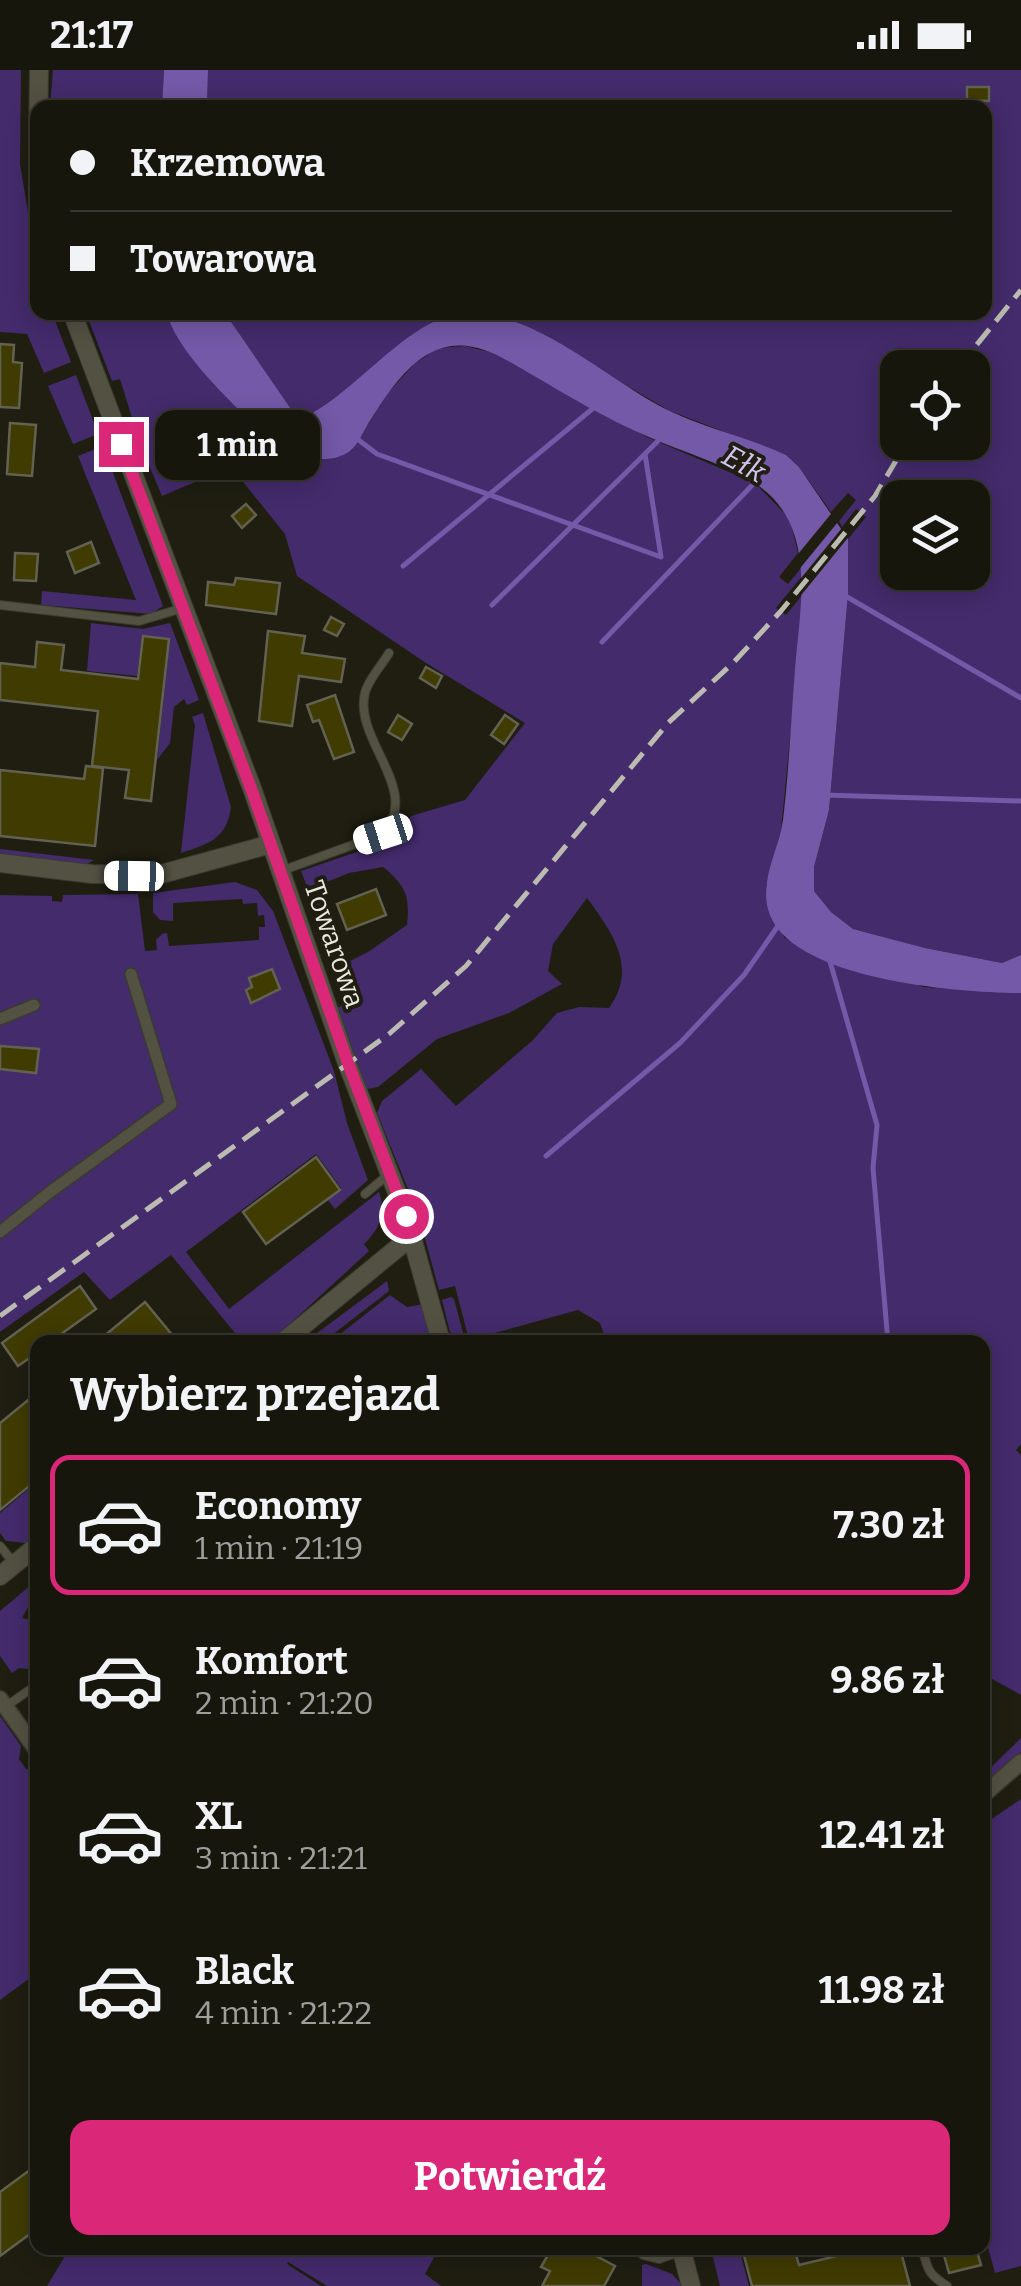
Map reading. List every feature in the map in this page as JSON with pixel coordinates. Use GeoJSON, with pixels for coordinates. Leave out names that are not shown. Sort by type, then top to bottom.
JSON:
{"type":"FeatureCollection","features":[{"type":"Feature","properties":{"kind":"street"},"geometry":{"type":"LineString","coordinates":[[39,70],[39,100]]}},
{"type":"Feature","properties":{"kind":"street","name":"Towarowa"},"geometry":{"type":"LineString","coordinates":[[75,320],[390,1174],[440,1335]]}},
{"type":"Feature","properties":{"kind":"street"},"geometry":{"type":"LineString","coordinates":[[0,864],[112,876],[158,875],[271,844]]}},
{"type":"Feature","properties":{"kind":"street"},"geometry":{"type":"LineString","coordinates":[[0,1232],[172,1104],[132,974]]}},
{"type":"Feature","properties":{"kind":"street"},"geometry":{"type":"LineString","coordinates":[[0,1019],[34,1005]]}},
{"type":"Feature","properties":{"kind":"street"},"geometry":{"type":"LineString","coordinates":[[292,1335],[412,1236]]}},
{"type":"Feature","properties":{"kind":"street"},"geometry":{"type":"LineString","coordinates":[[7,1570],[30,1552]]}},
{"type":"Feature","properties":{"kind":"street"},"geometry":{"type":"LineString","coordinates":[[3,1703],[30,1741]]}},
{"type":"Feature","properties":{"kind":"street"},"geometry":{"type":"LineString","coordinates":[[990,1789],[1021,1762]]}},
{"type":"Feature","properties":{"kind":"street"},"geometry":{"type":"LineString","coordinates":[[685,2255],[691,2286]]}},
{"type":"Feature","properties":{"kind":"lane"},"geometry":{"type":"LineString","coordinates":[[0,604],[139,621],[184,608]]}},
{"type":"Feature","properties":{"kind":"lane"},"geometry":{"type":"LineString","coordinates":[[280,871],[383,834],[395,821],[398,804],[364,709],[364,692],[389,652]]}},
{"type":"Feature","properties":{"kind":"lane"},"geometry":{"type":"LineString","coordinates":[[366,1194],[390,1174]]}},
{"type":"Feature","properties":{"kind":"lane"},"geometry":{"type":"LineString","coordinates":[[0,1546],[7,1570]]}},
{"type":"Feature","properties":{"kind":"lane"},"geometry":{"type":"LineString","coordinates":[[3,1703],[30,1688]]}},
{"type":"Feature","properties":{"kind":"lane"},"geometry":{"type":"LineString","coordinates":[[643,2255],[660,2258],[667,2255]]}},
{"type":"Feature","properties":{"kind":"lane"},"geometry":{"type":"LineString","coordinates":[[924,2255],[935,2280],[948,2286]]}},
{"type":"Feature","properties":{"kind":"shaded area"},"geometry":{"type":"Polygon","coordinates":[[[0,70],[21,70],[20,164],[30,225],[30,320],[55,320],[71,362],[44,373],[27,334],[0,332],[0,70]]]}},
{"type":"Feature","properties":{"kind":"shaded area"},"geometry":{"type":"Polygon","coordinates":[[[53,70],[164,70],[162,100],[51,100],[53,70]]]}},
{"type":"Feature","properties":{"kind":"shaded area"},"geometry":{"type":"Polygon","coordinates":[[[208,70],[1021,70],[1021,955],[1002,963],[853,929],[831,912],[814,891],[814,867],[829,810],[848,594],[848,539],[866,517],[856,509],[842,527],[839,521],[856,500],[848,493],[831,512],[786,455],[670,411],[514,320],[992,320],[992,100],[207,100],[208,70]]]}},
{"type":"Feature","properties":{"kind":"shaded area"},"geometry":{"type":"Polygon","coordinates":[[[89,320],[171,320],[189,354],[263,434],[302,455],[331,458],[352,450],[387,394],[414,364],[438,348],[465,346],[498,354],[647,437],[755,483],[790,519],[798,553],[779,577],[788,584],[801,568],[803,575],[776,608],[786,615],[803,594],[802,618],[781,830],[766,886],[784,937],[814,956],[924,987],[1021,993],[1021,1444],[1016,1450],[1021,1455],[1021,1695],[990,1678],[990,1335],[604,1335],[600,1323],[578,1310],[487,1335],[468,1335],[455,1286],[439,1290],[419,1216],[377,1113],[382,1101],[421,1069],[456,1106],[532,1041],[557,1013],[579,1007],[609,1008],[621,979],[619,951],[587,898],[553,944],[548,971],[562,984],[509,1013],[437,1039],[378,1087],[367,1089],[337,1008],[349,1002],[336,968],[407,925],[407,899],[397,880],[383,867],[349,873],[324,883],[322,900],[334,949],[331,951],[301,871],[380,844],[397,835],[411,816],[465,800],[525,723],[426,663],[297,576],[285,534],[231,467],[162,496],[140,444],[120,379],[112,381],[89,320]]]}},
{"type":"Feature","properties":{"kind":"shaded area"},"geometry":{"type":"Polygon","coordinates":[[[230,320],[514,320],[399,345],[363,378],[309,416],[291,409],[230,320]]]}},
{"type":"Feature","properties":{"kind":"shaded area"},"geometry":{"type":"Polygon","coordinates":[[[76,375],[98,434],[73,444],[48,386],[76,375]]]}},
{"type":"Feature","properties":{"kind":"shaded area"},"geometry":{"type":"Polygon","coordinates":[[[103,446],[163,606],[151,614],[41,605],[42,591],[136,600],[78,456],[103,446]]]}},
{"type":"Feature","properties":{"kind":"shaded area"},"geometry":{"type":"Polygon","coordinates":[[[91,623],[143,629],[170,623],[199,700],[187,705],[184,699],[174,707],[170,743],[157,760],[170,638],[142,635],[137,676],[87,671],[91,623]]]}},
{"type":"Feature","properties":{"kind":"shaded area"},"geometry":{"type":"Polygon","coordinates":[[[203,713],[231,807],[225,826],[215,839],[181,853],[195,725],[192,717],[203,713]]]}},
{"type":"Feature","properties":{"kind":"shaded area"},"geometry":{"type":"Polygon","coordinates":[[[0,849],[94,860],[85,865],[0,855],[0,849]]]}},
{"type":"Feature","properties":{"kind":"shaded area"},"geometry":{"type":"Polygon","coordinates":[[[235,882],[257,890],[273,911],[334,1071],[347,1123],[368,1180],[335,1209],[327,1199],[341,1188],[316,1154],[186,1252],[229,1309],[379,1192],[380,1220],[364,1244],[369,1251],[278,1335],[233,1335],[171,1255],[110,1300],[84,1272],[0,1332],[0,895],[52,896],[52,901],[62,902],[63,895],[138,894],[145,951],[157,950],[156,940],[167,933],[169,946],[259,940],[259,927],[265,927],[264,915],[258,916],[257,903],[243,904],[242,899],[173,903],[173,921],[160,920],[153,912],[153,893],[235,882]]]}},
{"type":"Feature","properties":{"kind":"shaded area"},"geometry":{"type":"Polygon","coordinates":[[[387,1281],[389,1291],[332,1335],[314,1335],[387,1281]]]}},
{"type":"Feature","properties":{"kind":"shaded area"},"geometry":{"type":"Polygon","coordinates":[[[390,1295],[407,1307],[424,1304],[432,1335],[339,1335],[390,1295]]]}},
{"type":"Feature","properties":{"kind":"shaded area"},"geometry":{"type":"Polygon","coordinates":[[[454,1299],[464,1335],[450,1332],[442,1300],[454,1299]]]}},
{"type":"Feature","properties":{"kind":"shaded area"},"geometry":{"type":"Polygon","coordinates":[[[30,1488],[30,1540],[26,1543],[6,1541],[0,1533],[0,1513],[30,1488]]]}},
{"type":"Feature","properties":{"kind":"shaded area"},"geometry":{"type":"Polygon","coordinates":[[[30,1586],[30,1607],[22,1618],[30,1620],[30,1669],[19,1668],[12,1673],[0,1656],[0,1611],[30,1586]]]}},
{"type":"Feature","properties":{"kind":"shaded area"},"geometry":{"type":"Polygon","coordinates":[[[0,1716],[21,1746],[19,1759],[30,1770],[30,1978],[0,2000],[0,1716]]]}},
{"type":"Feature","properties":{"kind":"shaded area"},"geometry":{"type":"Polygon","coordinates":[[[1021,1738],[1021,1752],[990,1779],[990,1768],[1021,1738]]]}},
{"type":"Feature","properties":{"kind":"shaded area"},"geometry":{"type":"Polygon","coordinates":[[[1021,1799],[1021,2266],[995,2273],[990,2255],[990,1820],[1021,1799]]]}},
{"type":"Feature","properties":{"kind":"shaded area"},"geometry":{"type":"Polygon","coordinates":[[[66,2255],[435,2255],[425,2274],[441,2286],[327,2286],[288,2262],[321,2286],[47,2286],[66,2255]]]}},
{"type":"Feature","properties":{"kind":"shaded area"},"geometry":{"type":"Polygon","coordinates":[[[712,2255],[741,2255],[749,2286],[720,2286],[712,2255]]]}},
{"type":"Feature","properties":{"kind":"shaded area"},"geometry":{"type":"Polygon","coordinates":[[[642,2265],[672,2274],[683,2286],[642,2286],[642,2265]]]}},
{"type":"Feature","properties":{"kind":"water"},"geometry":{"type":"Polygon","coordinates":[[[164,70],[208,70],[207,100],[162,100],[164,70]]]}},
{"type":"Feature","properties":{"kind":"water","name":"Ełk"},"geometry":{"type":"Polygon","coordinates":[[[169,320],[230,320],[291,409],[309,415],[428,325],[439,320],[508,320],[562,345],[672,412],[786,455],[799,467],[848,539],[848,594],[829,810],[814,867],[814,891],[831,912],[853,929],[1002,963],[1021,955],[1021,993],[919,985],[840,967],[807,952],[782,933],[768,909],[766,887],[785,801],[801,567],[788,520],[774,499],[753,482],[618,423],[499,356],[467,346],[450,346],[420,359],[385,398],[350,451],[335,458],[304,456],[274,440],[248,419],[207,377],[169,320]]]}},
{"type":"Feature","properties":{"kind":"pier"},"geometry":{"type":"Polygon","coordinates":[[[835,509],[842,517],[797,572],[794,559],[835,509]]]}},
{"type":"Feature","properties":{"kind":"pier"},"geometry":{"type":"Polygon","coordinates":[[[846,523],[851,534],[798,599],[798,582],[846,523]]]}},
{"type":"Feature","properties":{"kind":"building"},"geometry":{"type":"Polygon","coordinates":[[[967,87],[989,87],[989,100],[967,100],[967,87]]]}},
{"type":"Feature","properties":{"kind":"building"},"geometry":{"type":"Polygon","coordinates":[[[0,344],[14,345],[13,362],[22,363],[19,408],[0,407],[0,344]]]}},
{"type":"Feature","properties":{"kind":"building"},"geometry":{"type":"Polygon","coordinates":[[[190,415],[204,450],[178,460],[164,425],[190,415]]]}},
{"type":"Feature","properties":{"kind":"building"},"geometry":{"type":"Polygon","coordinates":[[[10,423],[36,425],[32,476],[7,474],[10,423]]]}},
{"type":"Feature","properties":{"kind":"building"},"geometry":{"type":"Polygon","coordinates":[[[246,504],[256,515],[242,528],[232,516],[246,504]]]}},
{"type":"Feature","properties":{"kind":"building"},"geometry":{"type":"Polygon","coordinates":[[[91,542],[99,563],[75,573],[67,552],[91,542]]]}},
{"type":"Feature","properties":{"kind":"building"},"geometry":{"type":"Polygon","coordinates":[[[15,553],[38,554],[36,581],[14,580],[15,553]]]}},
{"type":"Feature","properties":{"kind":"building"},"geometry":{"type":"Polygon","coordinates":[[[236,578],[280,583],[276,614],[206,605],[208,582],[234,585],[236,578]]]}},
{"type":"Feature","properties":{"kind":"building"},"geometry":{"type":"Polygon","coordinates":[[[331,617],[344,624],[337,636],[324,630],[331,617]]]}},
{"type":"Feature","properties":{"kind":"building"},"geometry":{"type":"Polygon","coordinates":[[[268,631],[305,636],[302,653],[345,659],[341,682],[299,676],[292,726],[259,721],[268,631]]]}},
{"type":"Feature","properties":{"kind":"building"},"geometry":{"type":"Polygon","coordinates":[[[143,636],[169,639],[151,801],[125,798],[129,770],[92,766],[98,711],[0,700],[0,663],[35,667],[37,642],[64,645],[61,670],[138,679],[143,636]]]}},
{"type":"Feature","properties":{"kind":"building"},"geometry":{"type":"Polygon","coordinates":[[[426,667],[442,676],[436,688],[420,678],[426,667]]]}},
{"type":"Feature","properties":{"kind":"building"},"geometry":{"type":"Polygon","coordinates":[[[335,695],[354,752],[334,759],[319,720],[313,722],[307,705],[335,695]]]}},
{"type":"Feature","properties":{"kind":"building"},"geometry":{"type":"Polygon","coordinates":[[[398,715],[412,724],[402,740],[388,732],[398,715]]]}},
{"type":"Feature","properties":{"kind":"building"},"geometry":{"type":"Polygon","coordinates":[[[505,715],[518,724],[504,744],[491,735],[505,715]]]}},
{"type":"Feature","properties":{"kind":"building"},"geometry":{"type":"Polygon","coordinates":[[[86,766],[103,768],[95,846],[0,836],[0,770],[84,779],[86,766]]]}},
{"type":"Feature","properties":{"kind":"building"},"geometry":{"type":"Polygon","coordinates":[[[376,889],[386,915],[347,930],[337,904],[376,889]]]}},
{"type":"Feature","properties":{"kind":"building"},"geometry":{"type":"Polygon","coordinates":[[[272,969],[280,989],[251,1003],[246,990],[252,987],[249,978],[272,969]]]}},
{"type":"Feature","properties":{"kind":"building"},"geometry":{"type":"Polygon","coordinates":[[[0,1046],[39,1049],[36,1073],[0,1069],[0,1046]]]}},
{"type":"Feature","properties":{"kind":"building"},"geometry":{"type":"Polygon","coordinates":[[[316,1157],[340,1190],[266,1244],[243,1212],[316,1157]]]}},
{"type":"Feature","properties":{"kind":"building"},"geometry":{"type":"Polygon","coordinates":[[[80,1286],[96,1309],[60,1335],[30,1335],[30,1358],[18,1366],[2,1343],[80,1286]]]}},
{"type":"Feature","properties":{"kind":"building"},"geometry":{"type":"Polygon","coordinates":[[[145,1302],[172,1335],[105,1335],[145,1302]]]}},
{"type":"Feature","properties":{"kind":"building"},"geometry":{"type":"Polygon","coordinates":[[[30,1399],[30,1486],[0,1510],[0,1423],[30,1399]]]}},
{"type":"Feature","properties":{"kind":"building"},"geometry":{"type":"Polygon","coordinates":[[[30,2170],[30,2234],[0,2256],[0,2192],[30,2170]]]}},
{"type":"Feature","properties":{"kind":"building"},"geometry":{"type":"Polygon","coordinates":[[[548,2255],[594,2255],[615,2266],[604,2286],[542,2286],[550,2271],[541,2267],[548,2255]]]}},
{"type":"Feature","properties":{"kind":"building"},"geometry":{"type":"Polygon","coordinates":[[[744,2255],[796,2255],[799,2265],[841,2255],[902,2255],[910,2286],[752,2286],[744,2255]]]}},
{"type":"Feature","properties":{"kind":"building"},"geometry":{"type":"Polygon","coordinates":[[[944,2255],[978,2255],[981,2265],[949,2273],[944,2255]]]}},
{"type":"Feature","properties":{"kind":"waterway"},"geometry":{"type":"LineString","coordinates":[[403,566],[597,405]]}},
{"type":"Feature","properties":{"kind":"waterway"},"geometry":{"type":"LineString","coordinates":[[356,438],[377,454],[661,557],[645,454]]}},
{"type":"Feature","properties":{"kind":"waterway"},"geometry":{"type":"LineString","coordinates":[[492,605],[661,438]]}},
{"type":"Feature","properties":{"kind":"waterway","name":"Ełk"},"geometry":{"type":"LineString","coordinates":[[602,642],[759,478]]}},
{"type":"Feature","properties":{"kind":"waterway"},"geometry":{"type":"LineString","coordinates":[[842,594],[1021,698]]}},
{"type":"Feature","properties":{"kind":"waterway"},"geometry":{"type":"LineString","coordinates":[[824,795],[1021,801]]}},
{"type":"Feature","properties":{"kind":"waterway"},"geometry":{"type":"LineString","coordinates":[[546,1156],[680,1043],[744,975],[780,923]]}},
{"type":"Feature","properties":{"kind":"waterway"},"geometry":{"type":"LineString","coordinates":[[829,958],[877,1125],[873,1168],[887,1335]]}},
{"type":"Feature","properties":{"kind":"railway"},"geometry":{"type":"LineString","coordinates":[[973,350],[1021,290]]}},
{"type":"Feature","properties":{"kind":"railway"},"geometry":{"type":"LineString","coordinates":[[0,1316],[389,1034],[466,966],[668,723],[733,663],[781,611],[875,496],[896,460]]}},
{"type":"Feature","properties":{"kind":"route"},"geometry":{"type":"LineString","coordinates":[[121,444],[406,1216]]}}]}
